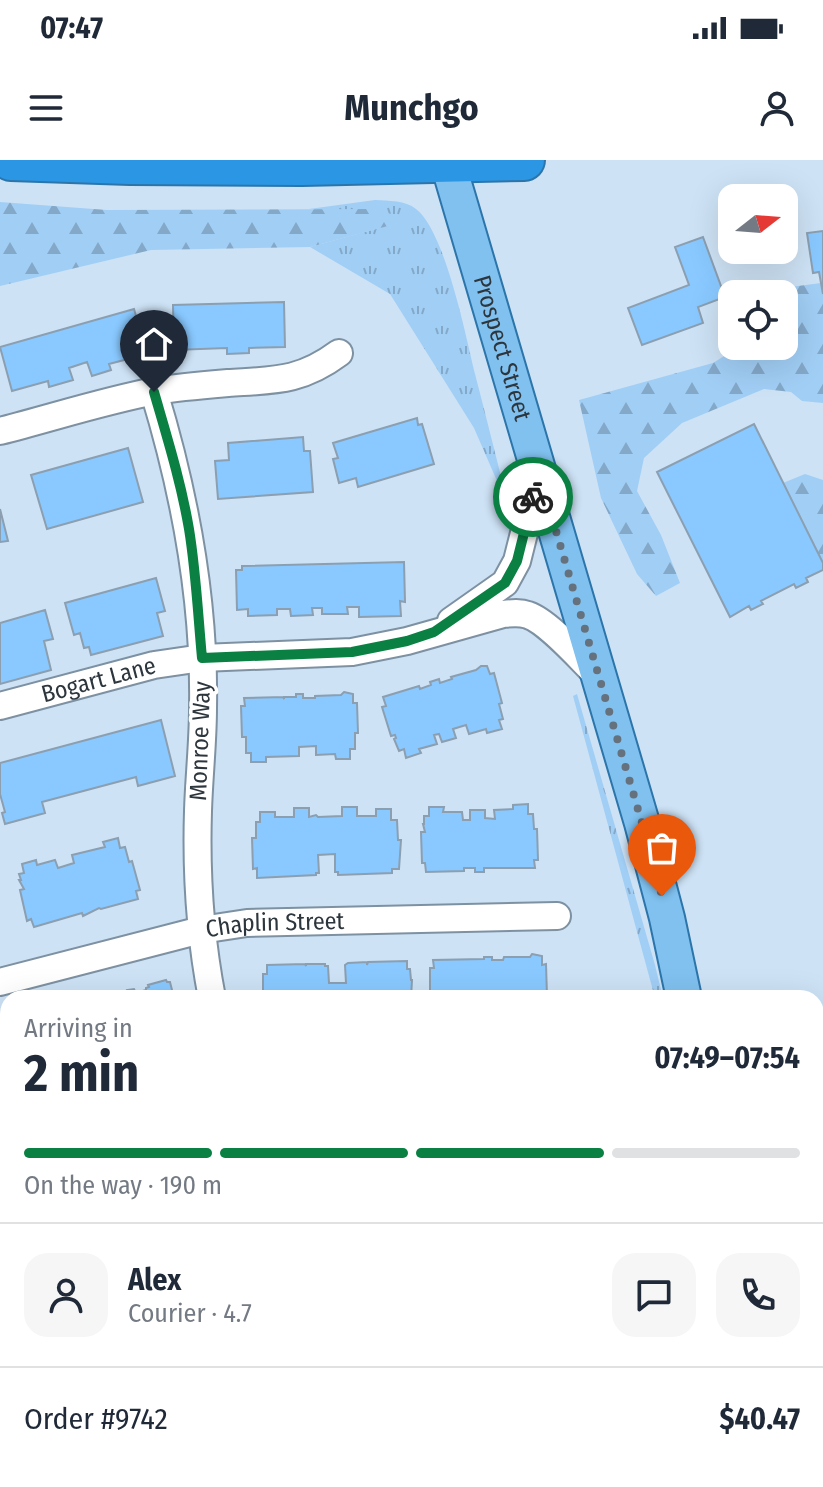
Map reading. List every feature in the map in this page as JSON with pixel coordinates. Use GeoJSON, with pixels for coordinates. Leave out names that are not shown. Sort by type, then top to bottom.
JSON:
{"type":"FeatureCollection","features":[{"type":"Feature","properties":{"kind":"highway"},"geometry":{"type":"LineString","coordinates":[[11,160],[302,165],[524,160]]}},
{"type":"Feature","properties":{"kind":"main road","name":"Prospect Street"},"geometry":{"type":"LineString","coordinates":[[447,161],[657,874],[682,990]]}},
{"type":"Feature","properties":{"kind":"street"},"geometry":{"type":"LineString","coordinates":[[0,431],[154,392],[279,380],[323,365],[339,353]]}},
{"type":"Feature","properties":{"kind":"street","name":"Monroe Way"},"geometry":{"type":"LineString","coordinates":[[154,392],[171,448],[189,527],[195,572],[203,706],[197,850],[201,930],[211,990]]}},
{"type":"Feature","properties":{"kind":"street","name":"Bogart Lane"},"geometry":{"type":"LineString","coordinates":[[434,632],[494,592],[512,573],[539,473]]}},
{"type":"Feature","properties":{"kind":"street","name":"Bogart Lane"},"geometry":{"type":"LineString","coordinates":[[0,706],[154,665],[202,658],[352,652],[503,614],[519,613],[532,616],[545,625],[600,678]]}},
{"type":"Feature","properties":{"kind":"street","name":"Chaplin Street"},"geometry":{"type":"LineString","coordinates":[[0,982],[201,930],[247,923],[557,916]]}},
{"type":"Feature","properties":{"kind":"green space"},"geometry":{"type":"Polygon","coordinates":[[[375,200],[412,206],[426,221],[436,239],[460,311],[510,511],[474,428],[390,294],[310,247],[408,220],[309,209],[375,200]]]}},
{"type":"Feature","properties":{"kind":"green space"},"geometry":{"type":"Polygon","coordinates":[[[0,202],[107,210],[375,209],[410,220],[310,247],[151,250],[0,286],[0,202]]]}},
{"type":"Feature","properties":{"kind":"green space"},"geometry":{"type":"Polygon","coordinates":[[[821,283],[823,403],[802,401],[791,392],[764,389],[682,423],[644,458],[637,491],[661,535],[680,583],[656,596],[637,574],[601,498],[579,400],[718,360],[798,360],[798,286],[821,283]]]}},
{"type":"Feature","properties":{"kind":"green space"},"geometry":{"type":"Polygon","coordinates":[[[805,474],[823,480],[823,563],[783,483],[805,474]]]}},
{"type":"Feature","properties":{"kind":"green space"},"geometry":{"type":"Polygon","coordinates":[[[577,694],[661,990],[653,990],[573,696],[577,694]]]}},
{"type":"Feature","properties":{"kind":"building"},"geometry":{"type":"Polygon","coordinates":[[[823,231],[823,294],[819,272],[813,273],[807,233],[823,231]]]}},
{"type":"Feature","properties":{"kind":"building"},"geometry":{"type":"Polygon","coordinates":[[[703,237],[719,280],[718,300],[698,307],[703,323],[642,345],[628,308],[689,285],[675,247],[703,237]]]}},
{"type":"Feature","properties":{"kind":"building"},"geometry":{"type":"Polygon","coordinates":[[[284,302],[285,347],[249,348],[249,353],[227,354],[227,348],[174,350],[173,305],[284,302]]]}},
{"type":"Feature","properties":{"kind":"building"},"geometry":{"type":"Polygon","coordinates":[[[134,309],[147,354],[109,364],[111,370],[92,376],[87,362],[69,368],[73,380],[49,387],[48,381],[12,391],[0,347],[134,309]]]}},
{"type":"Feature","properties":{"kind":"building"},"geometry":{"type":"Polygon","coordinates":[[[417,418],[418,425],[422,424],[434,464],[358,487],[356,478],[339,483],[333,459],[338,458],[333,443],[417,418]]]}},
{"type":"Feature","properties":{"kind":"building"},"geometry":{"type":"Polygon","coordinates":[[[754,424],[823,563],[823,570],[806,578],[808,582],[796,588],[794,584],[761,601],[763,604],[751,610],[749,606],[730,617],[657,472],[754,424]]]}},
{"type":"Feature","properties":{"kind":"building"},"geometry":{"type":"Polygon","coordinates":[[[303,437],[304,451],[310,451],[313,492],[218,499],[215,461],[229,460],[228,443],[303,437]]]}},
{"type":"Feature","properties":{"kind":"building"},"geometry":{"type":"Polygon","coordinates":[[[128,448],[143,502],[47,529],[31,475],[128,448]]]}},
{"type":"Feature","properties":{"kind":"building"},"geometry":{"type":"Polygon","coordinates":[[[0,509],[8,541],[0,542],[0,509]]]}},
{"type":"Feature","properties":{"kind":"building"},"geometry":{"type":"Polygon","coordinates":[[[404,562],[405,602],[400,601],[401,616],[359,617],[359,607],[347,607],[348,614],[322,614],[322,608],[312,608],[313,615],[291,616],[290,609],[277,609],[277,615],[248,616],[248,609],[237,610],[236,570],[242,570],[242,566],[404,562]]]}},
{"type":"Feature","properties":{"kind":"building"},"geometry":{"type":"Polygon","coordinates":[[[156,578],[165,611],[157,613],[163,636],[91,655],[89,647],[84,648],[80,633],[74,635],[65,603],[156,578]]]}},
{"type":"Feature","properties":{"kind":"building"},"geometry":{"type":"Polygon","coordinates":[[[45,610],[53,639],[44,641],[51,670],[0,684],[0,623],[45,610]]]}},
{"type":"Feature","properties":{"kind":"building"},"geometry":{"type":"Polygon","coordinates":[[[487,666],[490,674],[494,673],[502,703],[499,704],[503,719],[499,720],[502,729],[469,734],[466,725],[453,729],[456,738],[442,742],[439,734],[434,735],[437,744],[419,749],[421,753],[406,758],[404,749],[399,751],[395,735],[391,736],[382,707],[386,706],[383,697],[419,686],[420,689],[439,679],[440,683],[487,666]]]}},
{"type":"Feature","properties":{"kind":"building"},"geometry":{"type":"Polygon","coordinates":[[[344,692],[353,694],[353,703],[357,703],[358,733],[355,733],[355,749],[350,749],[350,759],[336,759],[335,754],[316,755],[316,746],[299,747],[299,756],[266,757],[266,762],[251,762],[251,753],[246,753],[246,737],[242,737],[241,706],[245,706],[244,698],[284,699],[303,694],[303,698],[315,698],[344,692]]]}},
{"type":"Feature","properties":{"kind":"building"},"geometry":{"type":"Polygon","coordinates":[[[161,720],[175,776],[138,786],[136,777],[42,802],[45,813],[5,824],[0,794],[0,763],[161,720]]]}},
{"type":"Feature","properties":{"kind":"building"},"geometry":{"type":"Polygon","coordinates":[[[528,804],[528,814],[533,814],[534,829],[537,829],[538,860],[534,860],[535,868],[484,868],[484,872],[475,872],[475,868],[464,868],[464,871],[426,872],[425,863],[422,863],[421,832],[425,832],[424,816],[429,816],[429,807],[444,807],[443,812],[462,812],[463,820],[470,820],[470,810],[485,810],[485,818],[495,819],[494,810],[528,804]]]}},
{"type":"Feature","properties":{"kind":"building"},"geometry":{"type":"Polygon","coordinates":[[[342,807],[357,807],[357,816],[376,816],[376,809],[391,809],[391,820],[397,820],[398,840],[401,840],[399,869],[392,869],[392,873],[338,875],[335,872],[335,854],[318,855],[319,873],[316,875],[257,878],[257,868],[253,869],[252,838],[256,838],[256,822],[260,822],[260,812],[275,812],[275,817],[294,817],[294,808],[309,808],[309,817],[342,816],[342,807]]]}},
{"type":"Feature","properties":{"kind":"building"},"geometry":{"type":"Polygon","coordinates":[[[118,838],[120,848],[125,847],[129,862],[132,861],[140,890],[136,891],[138,899],[34,927],[31,919],[27,921],[20,890],[24,889],[19,880],[19,874],[24,873],[22,864],[36,860],[37,865],[55,860],[58,868],[74,863],[72,855],[105,847],[103,842],[118,838]]]}},
{"type":"Feature","properties":{"kind":"building"},"geometry":{"type":"Polygon","coordinates":[[[532,954],[542,956],[542,965],[546,964],[547,990],[430,990],[433,960],[530,957],[532,954]]]}},
{"type":"Feature","properties":{"kind":"building"},"geometry":{"type":"Polygon","coordinates":[[[407,961],[411,990],[263,990],[263,974],[267,974],[267,965],[325,964],[328,966],[329,983],[346,983],[345,965],[367,962],[367,965],[368,962],[407,961]]]}},
{"type":"Feature","properties":{"kind":"building"},"geometry":{"type":"Polygon","coordinates":[[[166,980],[170,982],[172,990],[146,990],[148,985],[166,980]]]}},
{"type":"Feature","properties":{"kind":"way so far"},"geometry":{"type":"LineString","coordinates":[[533,497],[539,473],[662,896]]}},
{"type":"Feature","properties":{"kind":"route"},"geometry":{"type":"LineString","coordinates":[[154,392],[171,448],[189,527],[202,658],[352,652],[379,648],[434,632],[505,583],[517,561],[533,497]]}}]}
